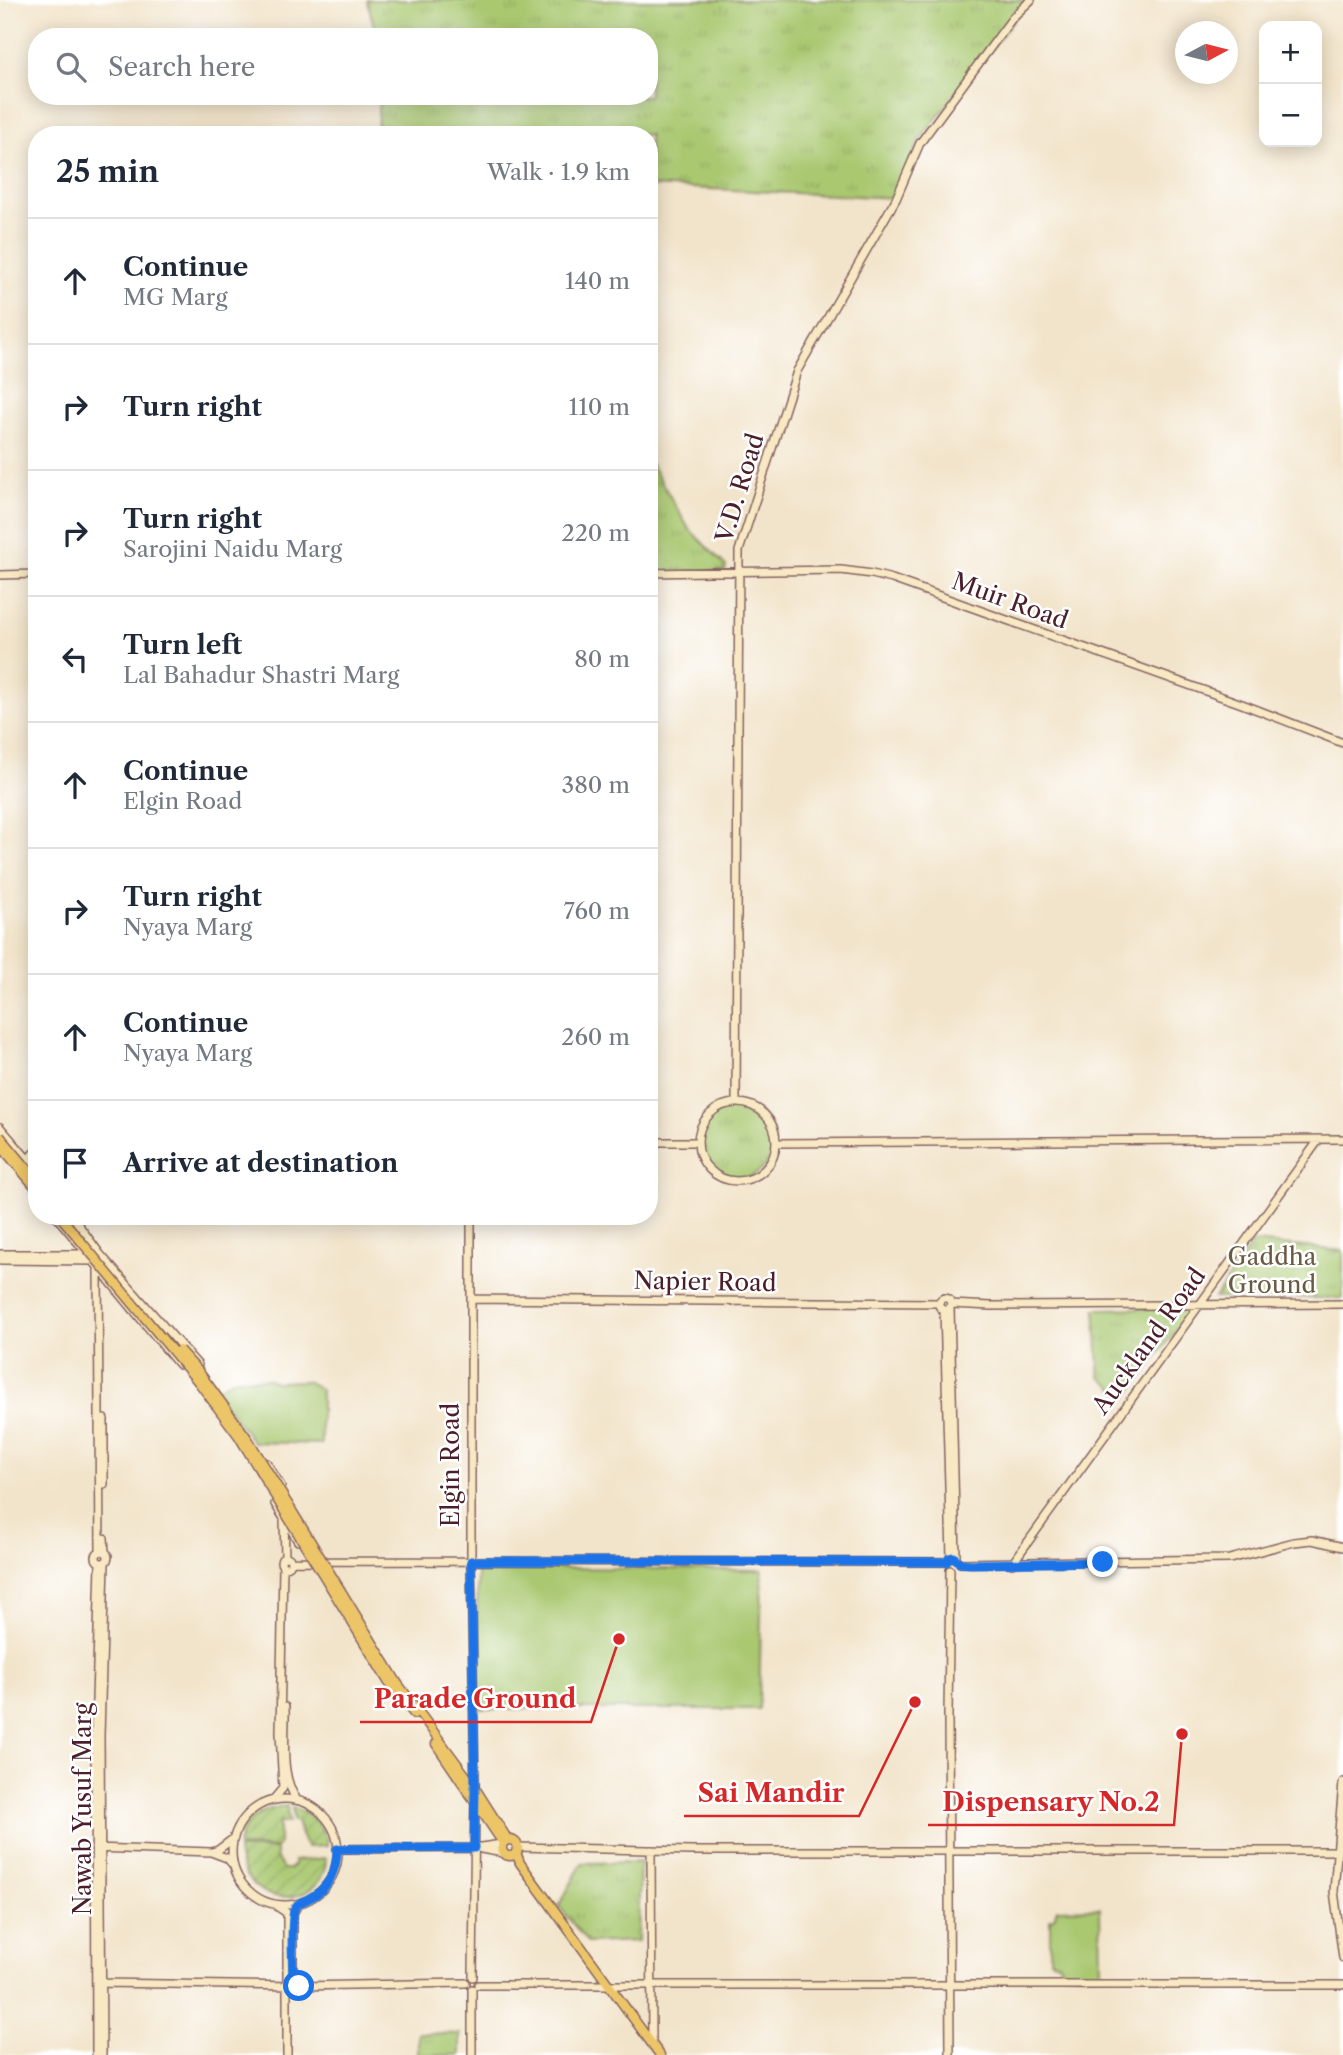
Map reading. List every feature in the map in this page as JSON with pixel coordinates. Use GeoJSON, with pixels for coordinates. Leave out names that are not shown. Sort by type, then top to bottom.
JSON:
{"type":"FeatureCollection","features":[{"type":"Feature","properties":{"kind":"main road"},"geometry":{"type":"LineString","coordinates":[[0,1136],[28,1169]]}},
{"type":"Feature","properties":{"kind":"main road"},"geometry":{"type":"LineString","coordinates":[[0,1147],[28,1180]]}},
{"type":"Feature","properties":{"kind":"main road"},"geometry":{"type":"LineString","coordinates":[[66,1225],[200,1384],[238,1435],[397,1689],[655,2051]]}},
{"type":"Feature","properties":{"kind":"main road"},"geometry":{"type":"LineString","coordinates":[[76,1225],[116,1278],[199,1372],[245,1434],[397,1689],[475,1788],[509,1848]]}},
{"type":"Feature","properties":{"kind":"street","name":"V.D. Road"},"geometry":{"type":"LineString","coordinates":[[736,1103],[739,551],[797,371],[896,199],[920,143],[1013,17],[1031,0]]}},
{"type":"Feature","properties":{"kind":"street","name":"Muir Road"},"geometry":{"type":"LineString","coordinates":[[658,573],[841,570],[872,573],[1242,704],[1343,743]]}},
{"type":"Feature","properties":{"kind":"street"},"geometry":{"type":"LineString","coordinates":[[0,575],[28,574]]}},
{"type":"Feature","properties":{"kind":"street"},"geometry":{"type":"LineString","coordinates":[[736,1103],[757,1108],[765,1114],[771,1123],[776,1143],[774,1155],[760,1175],[736,1182],[713,1174],[705,1165],[698,1142],[701,1126],[712,1112],[727,1104],[736,1103]]}},
{"type":"Feature","properties":{"kind":"street"},"geometry":{"type":"LineString","coordinates":[[0,1127],[28,1158]]}},
{"type":"Feature","properties":{"kind":"street"},"geometry":{"type":"LineString","coordinates":[[776,1143],[1343,1139]]}},
{"type":"Feature","properties":{"kind":"street","name":"Auckland Road"},"geometry":{"type":"LineString","coordinates":[[1012,1564],[1318,1140]]}},
{"type":"Feature","properties":{"kind":"street"},"geometry":{"type":"LineString","coordinates":[[658,1142],[698,1142]]}},
{"type":"Feature","properties":{"kind":"street"},"geometry":{"type":"LineString","coordinates":[[0,1147],[28,1181]]}},
{"type":"Feature","properties":{"kind":"street"},"geometry":{"type":"LineString","coordinates":[[18,1169],[28,1160]]}},
{"type":"Feature","properties":{"kind":"street"},"geometry":{"type":"LineString","coordinates":[[64,1225],[87,1259],[205,1395],[237,1438],[390,1690],[397,1689],[401,1681],[244,1427],[198,1365],[76,1225]]}},
{"type":"Feature","properties":{"kind":"street","name":"Elgin Road"},"geometry":{"type":"LineString","coordinates":[[471,1225],[471,1561],[475,1788],[472,2055]]}},
{"type":"Feature","properties":{"kind":"street"},"geometry":{"type":"LineString","coordinates":[[0,1254],[67,1255],[87,1259]]}},
{"type":"Feature","properties":{"kind":"street"},"geometry":{"type":"LineString","coordinates":[[0,1260],[74,1262],[102,1257]]}},
{"type":"Feature","properties":{"kind":"street"},"geometry":{"type":"LineString","coordinates":[[98,1270],[103,1552]]}},
{"type":"Feature","properties":{"kind":"street"},"geometry":{"type":"LineString","coordinates":[[103,1552],[106,1278]]}},
{"type":"Feature","properties":{"kind":"street","name":"Napier Road"},"geometry":{"type":"LineString","coordinates":[[471,1299],[946,1306],[1343,1304]]}},
{"type":"Feature","properties":{"kind":"street"},"geometry":{"type":"LineString","coordinates":[[946,1306],[953,1562],[949,1851],[950,2055]]}},
{"type":"Feature","properties":{"kind":"street"},"geometry":{"type":"LineString","coordinates":[[284,1518],[287,1778],[290,1791],[298,1801]]}},
{"type":"Feature","properties":{"kind":"street"},"geometry":{"type":"LineString","coordinates":[[286,1563],[325,1560],[1012,1564],[1230,1559],[1294,1542],[1312,1540],[1343,1547]]}},
{"type":"Feature","properties":{"kind":"street","name":"Nawab Yusuf Marg"},"geometry":{"type":"LineString","coordinates":[[96,2055],[103,1563],[108,1558],[103,1552]]}},
{"type":"Feature","properties":{"kind":"street"},"geometry":{"type":"LineString","coordinates":[[272,1800],[283,1788],[280,1733],[286,1563]]}},
{"type":"Feature","properties":{"kind":"street"},"geometry":{"type":"LineString","coordinates":[[1343,1782],[1336,1851],[1343,1958]]}},
{"type":"Feature","properties":{"kind":"street"},"geometry":{"type":"LineString","coordinates":[[97,1848],[211,1852],[235,1837],[249,1814],[262,1804],[272,1800],[298,1801],[312,1807],[325,1818],[334,1832],[337,1849],[335,1867],[328,1883],[315,1895],[299,1903],[271,1904]]}},
{"type":"Feature","properties":{"kind":"street"},"geometry":{"type":"LineString","coordinates":[[235,1837],[235,1868]]}},
{"type":"Feature","properties":{"kind":"street","name":"Nawab Yusuf Marg"},"geometry":{"type":"LineString","coordinates":[[97,1848],[102,2055]]}},
{"type":"Feature","properties":{"kind":"street"},"geometry":{"type":"LineString","coordinates":[[337,1849],[1336,1851]]}},
{"type":"Feature","properties":{"kind":"street"},"geometry":{"type":"LineString","coordinates":[[651,1850],[655,2051]]}},
{"type":"Feature","properties":{"kind":"street"},"geometry":{"type":"LineString","coordinates":[[211,1852],[227,1858],[250,1892],[287,1913],[291,1986]]}},
{"type":"Feature","properties":{"kind":"street"},"geometry":{"type":"LineString","coordinates":[[289,2055],[293,1913],[299,1903]]}},
{"type":"Feature","properties":{"kind":"street"},"geometry":{"type":"LineString","coordinates":[[101,1983],[291,1986],[466,1983],[467,1987],[474,1984],[1343,1985]]}},
{"type":"Feature","properties":{"kind":"green space"},"geometry":{"type":"Polygon","coordinates":[[[367,0],[1029,0],[919,141],[895,198],[658,186],[658,126],[377,126],[379,105],[658,105],[658,28],[375,28],[367,0]]]}},
{"type":"Feature","properties":{"kind":"green space"},"geometry":{"type":"Polygon","coordinates":[[[658,476],[689,529],[726,566],[725,571],[658,571],[658,476]]]}},
{"type":"Feature","properties":{"kind":"green space"},"geometry":{"type":"Polygon","coordinates":[[[737,1105],[751,1108],[763,1116],[771,1128],[774,1142],[771,1156],[763,1168],[751,1176],[737,1179],[723,1176],[711,1168],[703,1156],[700,1142],[703,1128],[711,1116],[723,1108],[737,1105]]]}},
{"type":"Feature","properties":{"kind":"green space","name":"Gaddha Ground"},"geometry":{"type":"Polygon","coordinates":[[[1253,1242],[1343,1251],[1343,1298],[1215,1298],[1253,1242]]]}},
{"type":"Feature","properties":{"kind":"green space"},"geometry":{"type":"Polygon","coordinates":[[[1192,1308],[1126,1398],[1100,1377],[1095,1309],[1192,1308]]]}},
{"type":"Feature","properties":{"kind":"green space"},"geometry":{"type":"Polygon","coordinates":[[[235,1378],[269,1379],[275,1382],[306,1381],[321,1390],[321,1444],[253,1442],[214,1390],[235,1378]]]}},
{"type":"Feature","properties":{"kind":"green space"},"geometry":{"type":"Polygon","coordinates":[[[477,1567],[762,1570],[759,1709],[478,1709],[477,1567]]]}},
{"type":"Feature","properties":{"kind":"green space"},"geometry":{"type":"Polygon","coordinates":[[[287,1806],[288,1823],[279,1823],[279,1845],[276,1848],[238,1847],[243,1830],[255,1817],[270,1809],[287,1806]]]}},
{"type":"Feature","properties":{"kind":"green space"},"geometry":{"type":"Polygon","coordinates":[[[292,1807],[316,1821],[324,1832],[327,1846],[307,1847],[297,1821],[293,1821],[292,1807]]]}},
{"type":"Feature","properties":{"kind":"green space"},"geometry":{"type":"Polygon","coordinates":[[[238,1849],[276,1849],[276,1857],[283,1869],[289,1869],[294,1865],[294,1861],[326,1858],[322,1875],[313,1888],[299,1895],[284,1897],[268,1894],[254,1885],[243,1870],[238,1849]]]}},
{"type":"Feature","properties":{"kind":"green space"},"geometry":{"type":"Polygon","coordinates":[[[640,1862],[638,1941],[588,1943],[559,1906],[582,1863],[640,1862]]]}},
{"type":"Feature","properties":{"kind":"green space"},"geometry":{"type":"Polygon","coordinates":[[[1100,1908],[1101,1974],[1065,1973],[1058,1962],[1050,1959],[1050,1919],[1054,1918],[1057,1909],[1100,1908]]]}},
{"type":"Feature","properties":{"kind":"green space"},"geometry":{"type":"Polygon","coordinates":[[[418,2033],[460,2034],[460,2055],[418,2055],[418,2033]]]}},
{"type":"Feature","properties":{"kind":"place","name":"Parade Ground"},"geometry":{"type":"Point","coordinates":[619,1639]}},
{"type":"Feature","properties":{"kind":"place","name":"Sai Mandir"},"geometry":{"type":"Point","coordinates":[915,1702]}},
{"type":"Feature","properties":{"kind":"place","name":"Dispensary No.2"},"geometry":{"type":"Point","coordinates":[1182,1734]}},
{"type":"Feature","properties":{"kind":"route"},"geometry":{"type":"LineString","coordinates":[[299,1986],[293,1986],[293,1913],[299,1903],[315,1895],[328,1883],[335,1867],[337,1849],[474,1848],[471,1561],[946,1562],[954,1557],[960,1563],[971,1564],[1103,1562]]}}]}
